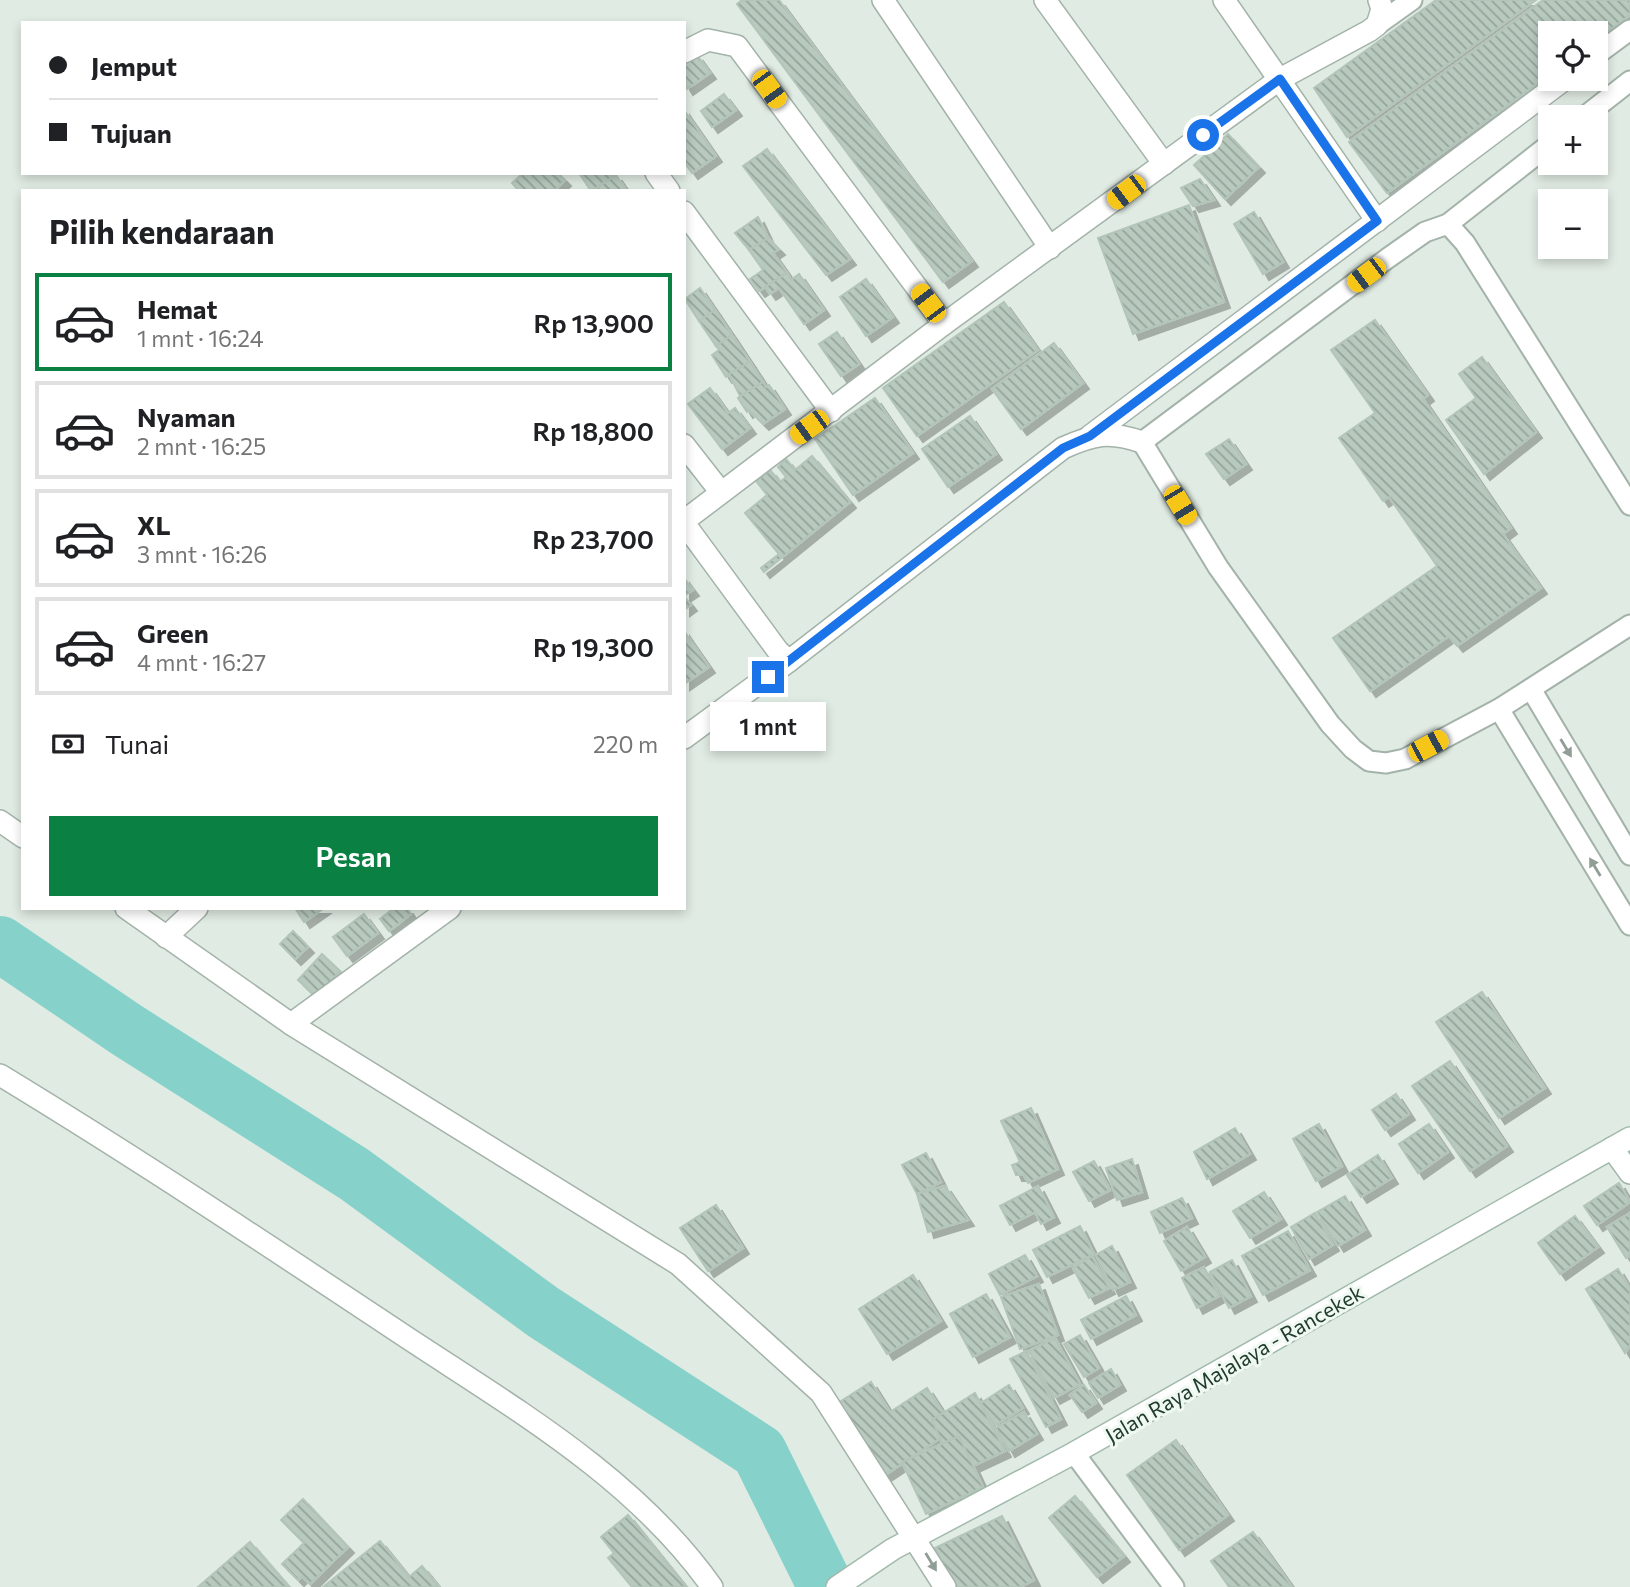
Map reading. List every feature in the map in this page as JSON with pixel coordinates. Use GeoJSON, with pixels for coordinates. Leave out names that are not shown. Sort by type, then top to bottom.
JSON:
{"type":"FeatureCollection","features":[{"type":"Feature","properties":{"kind":"street"},"geometry":{"type":"LineString","coordinates":[[883,0],[1050,248]]}},
{"type":"Feature","properties":{"kind":"street"},"geometry":{"type":"LineString","coordinates":[[1045,0],[1164,164]]}},
{"type":"Feature","properties":{"kind":"street"},"geometry":{"type":"LineString","coordinates":[[1224,0],[1377,221]]}},
{"type":"Feature","properties":{"kind":"street"},"geometry":{"type":"LineString","coordinates":[[686,520],[720,491],[831,411],[944,324],[1280,79],[1349,44],[1377,25],[1382,9],[1378,0]]}},
{"type":"Feature","properties":{"kind":"street"},"geometry":{"type":"LineString","coordinates":[[686,51],[708,40],[737,46],[944,324]]}},
{"type":"Feature","properties":{"kind":"street"},"geometry":{"type":"LineString","coordinates":[[686,737],[789,661],[1063,448],[1090,436],[1548,91]]}},
{"type":"Feature","properties":{"kind":"street"},"geometry":{"type":"LineString","coordinates":[[686,215],[831,411]]}},
{"type":"Feature","properties":{"kind":"street"},"geometry":{"type":"LineString","coordinates":[[1090,436],[1118,434],[1142,442]]}},
{"type":"Feature","properties":{"kind":"street"},"geometry":{"type":"LineString","coordinates":[[686,448],[720,491]]}},
{"type":"Feature","properties":{"kind":"street"},"geometry":{"type":"LineString","coordinates":[[686,525],[778,651],[789,661]]}},
{"type":"Feature","properties":{"kind":"street"},"geometry":{"type":"LineString","coordinates":[[0,821],[21,836]]}},
{"type":"Feature","properties":{"kind":"street"},"geometry":{"type":"LineString","coordinates":[[129,910],[291,1024],[678,1264],[821,1393],[916,1537],[945,1587]]}},
{"type":"Feature","properties":{"kind":"street"},"geometry":{"type":"LineString","coordinates":[[166,937],[195,910]]}},
{"type":"Feature","properties":{"kind":"street"},"geometry":{"type":"LineString","coordinates":[[291,1024],[447,910]]}},
{"type":"Feature","properties":{"kind":"street"},"geometry":{"type":"LineString","coordinates":[[0,1075],[147,1165],[570,1446],[654,1519],[712,1587]]}},
{"type":"Feature","properties":{"kind":"street"},"geometry":{"type":"LineString","coordinates":[[1621,1143],[1630,1173]]}},
{"type":"Feature","properties":{"kind":"street","name":"Jalan Raya Majalaya - Rancekek"},"geometry":{"type":"LineString","coordinates":[[838,1587],[893,1549],[1074,1453],[1621,1143]]}},
{"type":"Feature","properties":{"kind":"lane"},"geometry":{"type":"LineString","coordinates":[[1377,25],[1412,0]]}},
{"type":"Feature","properties":{"kind":"lane"},"geometry":{"type":"LineString","coordinates":[[1608,46],[1630,30]]}},
{"type":"Feature","properties":{"kind":"lane"},"geometry":{"type":"LineString","coordinates":[[1599,105],[1630,81]]}},
{"type":"Feature","properties":{"kind":"lane"},"geometry":{"type":"LineString","coordinates":[[1538,153],[1448,224],[1425,232],[1142,442],[1219,567],[1330,724],[1353,749],[1369,761],[1386,763],[1405,759],[1499,709],[1630,625]]}},
{"type":"Feature","properties":{"kind":"lane"},"geometry":{"type":"LineString","coordinates":[[1448,224],[1465,243],[1630,505]]}},
{"type":"Feature","properties":{"kind":"lane"},"geometry":{"type":"LineString","coordinates":[[1531,689],[1630,855]]}},
{"type":"Feature","properties":{"kind":"lane"},"geometry":{"type":"LineString","coordinates":[[1499,709],[1630,925]]}},
{"type":"Feature","properties":{"kind":"lane"},"geometry":{"type":"LineString","coordinates":[[1074,1453],[1174,1587]]}},
{"type":"Feature","properties":{"kind":"building"},"geometry":{"type":"Polygon","coordinates":[[[742,0],[779,0],[972,261],[943,282],[737,4],[742,0]]]}},
{"type":"Feature","properties":{"kind":"building"},"geometry":{"type":"Polygon","coordinates":[[[1436,0],[1536,0],[1347,137],[1314,88],[1436,0]]]}},
{"type":"Feature","properties":{"kind":"building"},"geometry":{"type":"Polygon","coordinates":[[[1543,0],[1630,0],[1630,15],[1608,31],[1608,21],[1538,21],[1538,83],[1387,193],[1349,142],[1543,0]]]}},
{"type":"Feature","properties":{"kind":"building"},"geometry":{"type":"Polygon","coordinates":[[[697,55],[710,73],[687,89],[686,87],[686,63],[697,55]]]}},
{"type":"Feature","properties":{"kind":"building"},"geometry":{"type":"Polygon","coordinates":[[[724,94],[736,110],[712,127],[701,111],[724,94]]]}},
{"type":"Feature","properties":{"kind":"building"},"geometry":{"type":"Polygon","coordinates":[[[686,113],[716,156],[692,173],[686,165],[686,113]]]}},
{"type":"Feature","properties":{"kind":"building"},"geometry":{"type":"Polygon","coordinates":[[[1228,134],[1259,167],[1225,199],[1194,165],[1228,134]]]}},
{"type":"Feature","properties":{"kind":"building"},"geometry":{"type":"Polygon","coordinates":[[[767,149],[850,259],[826,275],[743,166],[767,149]]]}},
{"type":"Feature","properties":{"kind":"building"},"geometry":{"type":"Polygon","coordinates":[[[521,175],[560,175],[565,180],[556,189],[517,189],[512,183],[521,175]]]}},
{"type":"Feature","properties":{"kind":"building"},"geometry":{"type":"Polygon","coordinates":[[[580,175],[614,176],[594,189],[590,189],[580,175]]]}},
{"type":"Feature","properties":{"kind":"building"},"geometry":{"type":"Polygon","coordinates":[[[616,175],[626,189],[597,189],[616,175]]]}},
{"type":"Feature","properties":{"kind":"building"},"geometry":{"type":"Polygon","coordinates":[[[1200,179],[1214,200],[1193,206],[1181,188],[1200,179]]]}},
{"type":"Feature","properties":{"kind":"building"},"geometry":{"type":"Polygon","coordinates":[[[1189,205],[1224,302],[1133,334],[1098,238],[1189,205]]]}},
{"type":"Feature","properties":{"kind":"building"},"geometry":{"type":"Polygon","coordinates":[[[1254,212],[1283,262],[1263,274],[1234,224],[1254,212]]]}},
{"type":"Feature","properties":{"kind":"building"},"geometry":{"type":"Polygon","coordinates":[[[758,217],[768,238],[749,250],[735,233],[758,217]]]}},
{"type":"Feature","properties":{"kind":"building"},"geometry":{"type":"Polygon","coordinates":[[[768,238],[779,249],[773,253],[787,273],[759,291],[750,279],[763,270],[749,250],[768,238]]]}},
{"type":"Feature","properties":{"kind":"building"},"geometry":{"type":"Polygon","coordinates":[[[787,273],[791,280],[799,274],[824,310],[804,324],[779,288],[770,294],[765,287],[787,273]]]}},
{"type":"Feature","properties":{"kind":"building"},"geometry":{"type":"Polygon","coordinates":[[[866,279],[893,317],[866,336],[840,297],[866,279]]]}},
{"type":"Feature","properties":{"kind":"building"},"geometry":{"type":"Polygon","coordinates":[[[700,288],[715,310],[699,321],[686,298],[700,288]]]}},
{"type":"Feature","properties":{"kind":"building"},"geometry":{"type":"Polygon","coordinates":[[[1004,302],[1038,350],[917,436],[883,388],[1004,302]]]}},
{"type":"Feature","properties":{"kind":"building"},"geometry":{"type":"Polygon","coordinates":[[[715,310],[732,335],[716,346],[699,321],[715,310]]]}},
{"type":"Feature","properties":{"kind":"building"},"geometry":{"type":"Polygon","coordinates":[[[1375,320],[1428,395],[1423,399],[1511,528],[1503,534],[1541,588],[1457,646],[1449,636],[1370,691],[1333,638],[1437,566],[1389,497],[1383,501],[1339,438],[1375,413],[1331,350],[1375,320]]]}},
{"type":"Feature","properties":{"kind":"building"},"geometry":{"type":"Polygon","coordinates":[[[837,332],[859,364],[841,376],[819,344],[837,332]]]}},
{"type":"Feature","properties":{"kind":"building"},"geometry":{"type":"Polygon","coordinates":[[[732,335],[750,362],[726,377],[712,355],[719,350],[716,346],[732,335]]]}},
{"type":"Feature","properties":{"kind":"building"},"geometry":{"type":"Polygon","coordinates":[[[1054,343],[1083,383],[1021,429],[992,389],[1054,343]]]}},
{"type":"Feature","properties":{"kind":"building"},"geometry":{"type":"Polygon","coordinates":[[[1482,357],[1536,432],[1484,474],[1446,420],[1476,398],[1459,374],[1482,357]]]}},
{"type":"Feature","properties":{"kind":"building"},"geometry":{"type":"Polygon","coordinates":[[[750,362],[763,382],[740,396],[729,374],[750,362]]]}},
{"type":"Feature","properties":{"kind":"building"},"geometry":{"type":"Polygon","coordinates":[[[763,382],[766,387],[769,385],[785,409],[763,424],[749,410],[747,412],[738,398],[763,382]]]}},
{"type":"Feature","properties":{"kind":"building"},"geometry":{"type":"Polygon","coordinates":[[[710,388],[728,413],[735,408],[750,428],[722,449],[688,404],[710,388]]]}},
{"type":"Feature","properties":{"kind":"building"},"geometry":{"type":"Polygon","coordinates":[[[875,398],[913,453],[853,495],[815,439],[875,398]]]}},
{"type":"Feature","properties":{"kind":"building"},"geometry":{"type":"Polygon","coordinates":[[[970,416],[996,454],[948,487],[922,449],[970,416]]]}},
{"type":"Feature","properties":{"kind":"building"},"geometry":{"type":"Polygon","coordinates":[[[1229,439],[1246,464],[1224,479],[1206,454],[1229,439]]]}},
{"type":"Feature","properties":{"kind":"building"},"geometry":{"type":"Polygon","coordinates":[[[812,456],[850,502],[764,572],[761,568],[779,554],[745,513],[767,495],[756,481],[770,470],[780,482],[786,477],[778,467],[786,459],[795,470],[812,456]]]}},
{"type":"Feature","properties":{"kind":"building"},"geometry":{"type":"Polygon","coordinates":[[[686,581],[693,590],[686,595],[686,581]]]}},
{"type":"Feature","properties":{"kind":"building"},"geometry":{"type":"Polygon","coordinates":[[[686,634],[709,667],[686,683],[686,634]]]}},
{"type":"Feature","properties":{"kind":"building"},"geometry":{"type":"Polygon","coordinates":[[[296,910],[321,910],[304,922],[296,910]]]}},
{"type":"Feature","properties":{"kind":"building"},"geometry":{"type":"Polygon","coordinates":[[[391,910],[408,910],[411,914],[389,931],[380,919],[391,910]]]}},
{"type":"Feature","properties":{"kind":"building"},"geometry":{"type":"Polygon","coordinates":[[[364,914],[378,933],[347,956],[333,937],[364,914]]]}},
{"type":"Feature","properties":{"kind":"building"},"geometry":{"type":"Polygon","coordinates":[[[293,931],[308,947],[295,959],[280,944],[293,931]]]}},
{"type":"Feature","properties":{"kind":"building"},"geometry":{"type":"Polygon","coordinates":[[[322,954],[340,971],[316,997],[298,980],[322,954]]]}},
{"type":"Feature","properties":{"kind":"building"},"geometry":{"type":"Polygon","coordinates":[[[1482,992],[1545,1088],[1499,1118],[1436,1022],[1482,992]]]}},
{"type":"Feature","properties":{"kind":"building"},"geometry":{"type":"Polygon","coordinates":[[[1450,1061],[1507,1146],[1470,1171],[1412,1086],[1450,1061]]]}},
{"type":"Feature","properties":{"kind":"building"},"geometry":{"type":"Polygon","coordinates":[[[1396,1094],[1409,1114],[1385,1130],[1372,1110],[1396,1094]]]}},
{"type":"Feature","properties":{"kind":"building"},"geometry":{"type":"Polygon","coordinates":[[[1031,1108],[1058,1169],[1028,1183],[1024,1175],[1016,1175],[1012,1165],[1020,1162],[1001,1121],[1031,1108]]]}},
{"type":"Feature","properties":{"kind":"building"},"geometry":{"type":"Polygon","coordinates":[[[1319,1124],[1342,1166],[1316,1181],[1293,1139],[1319,1124]]]}},
{"type":"Feature","properties":{"kind":"building"},"geometry":{"type":"Polygon","coordinates":[[[1429,1124],[1448,1152],[1418,1173],[1399,1144],[1429,1124]]]}},
{"type":"Feature","properties":{"kind":"building"},"geometry":{"type":"Polygon","coordinates":[[[1235,1128],[1250,1154],[1207,1179],[1194,1152],[1235,1128]]]}},
{"type":"Feature","properties":{"kind":"building"},"geometry":{"type":"Polygon","coordinates":[[[926,1153],[941,1182],[917,1194],[902,1165],[926,1153]]]}},
{"type":"Feature","properties":{"kind":"building"},"geometry":{"type":"Polygon","coordinates":[[[1378,1155],[1392,1178],[1361,1197],[1347,1175],[1378,1155]]]}},
{"type":"Feature","properties":{"kind":"building"},"geometry":{"type":"Polygon","coordinates":[[[1132,1159],[1142,1192],[1117,1200],[1106,1168],[1132,1159]]]}},
{"type":"Feature","properties":{"kind":"building"},"geometry":{"type":"Polygon","coordinates":[[[1094,1161],[1110,1190],[1089,1201],[1073,1172],[1094,1161]]]}},
{"type":"Feature","properties":{"kind":"building"},"geometry":{"type":"Polygon","coordinates":[[[1619,1183],[1630,1202],[1597,1225],[1584,1206],[1619,1183]]]}},
{"type":"Feature","properties":{"kind":"building"},"geometry":{"type":"Polygon","coordinates":[[[945,1186],[968,1220],[928,1232],[917,1194],[945,1186]]]}},
{"type":"Feature","properties":{"kind":"building"},"geometry":{"type":"Polygon","coordinates":[[[1038,1186],[1054,1217],[1041,1224],[1035,1212],[1010,1225],[1000,1206],[1038,1186]]]}},
{"type":"Feature","properties":{"kind":"building"},"geometry":{"type":"Polygon","coordinates":[[[1264,1192],[1281,1219],[1250,1238],[1233,1211],[1264,1192]]]}},
{"type":"Feature","properties":{"kind":"building"},"geometry":{"type":"Polygon","coordinates":[[[1345,1196],[1365,1230],[1338,1246],[1317,1212],[1345,1196]]]}},
{"type":"Feature","properties":{"kind":"building"},"geometry":{"type":"Polygon","coordinates":[[[1182,1198],[1192,1218],[1160,1233],[1151,1212],[1182,1198]]]}},
{"type":"Feature","properties":{"kind":"building"},"geometry":{"type":"Polygon","coordinates":[[[716,1205],[743,1248],[708,1271],[680,1228],[716,1205]]]}},
{"type":"Feature","properties":{"kind":"building"},"geometry":{"type":"Polygon","coordinates":[[[1315,1213],[1333,1245],[1309,1259],[1291,1227],[1315,1213]]]}},
{"type":"Feature","properties":{"kind":"building"},"geometry":{"type":"Polygon","coordinates":[[[1630,1213],[1630,1256],[1626,1258],[1607,1227],[1630,1213]]]}},
{"type":"Feature","properties":{"kind":"building"},"geometry":{"type":"Polygon","coordinates":[[[1575,1216],[1598,1247],[1560,1274],[1538,1243],[1575,1216]]]}},
{"type":"Feature","properties":{"kind":"building"},"geometry":{"type":"Polygon","coordinates":[[[1080,1226],[1094,1254],[1047,1277],[1033,1250],[1080,1226]]]}},
{"type":"Feature","properties":{"kind":"building"},"geometry":{"type":"Polygon","coordinates":[[[1187,1227],[1205,1257],[1181,1271],[1164,1241],[1187,1227]]]}},
{"type":"Feature","properties":{"kind":"building"},"geometry":{"type":"Polygon","coordinates":[[[1288,1231],[1310,1270],[1263,1295],[1242,1256],[1288,1231]]]}},
{"type":"Feature","properties":{"kind":"building"},"geometry":{"type":"Polygon","coordinates":[[[1112,1246],[1130,1282],[1113,1290],[1096,1255],[1112,1246]]]}},
{"type":"Feature","properties":{"kind":"building"},"geometry":{"type":"Polygon","coordinates":[[[1025,1255],[1037,1276],[1000,1295],[989,1274],[1025,1255]]]}},
{"type":"Feature","properties":{"kind":"building"},"geometry":{"type":"Polygon","coordinates":[[[1092,1256],[1109,1288],[1089,1298],[1073,1268],[1092,1256]]]}},
{"type":"Feature","properties":{"kind":"building"},"geometry":{"type":"Polygon","coordinates":[[[1232,1260],[1251,1296],[1229,1308],[1210,1272],[1232,1260]]]}},
{"type":"Feature","properties":{"kind":"building"},"geometry":{"type":"Polygon","coordinates":[[[1204,1267],[1219,1296],[1197,1308],[1182,1278],[1204,1267]]]}},
{"type":"Feature","properties":{"kind":"building"},"geometry":{"type":"Polygon","coordinates":[[[1618,1269],[1630,1289],[1630,1345],[1625,1353],[1586,1289],[1618,1269]]]}},
{"type":"Feature","properties":{"kind":"building"},"geometry":{"type":"Polygon","coordinates":[[[913,1275],[941,1321],[887,1354],[859,1309],[913,1275]]]}},
{"type":"Feature","properties":{"kind":"building"},"geometry":{"type":"Polygon","coordinates":[[[1039,1284],[1058,1335],[1020,1349],[1001,1297],[1039,1284]]]}},
{"type":"Feature","properties":{"kind":"building"},"geometry":{"type":"Polygon","coordinates":[[[986,1294],[1010,1337],[973,1357],[950,1314],[986,1294]]]}},
{"type":"Feature","properties":{"kind":"building"},"geometry":{"type":"Polygon","coordinates":[[[1126,1296],[1136,1315],[1091,1339],[1081,1320],[1126,1296]]]}},
{"type":"Feature","properties":{"kind":"building"},"geometry":{"type":"Polygon","coordinates":[[[1080,1335],[1099,1368],[1084,1377],[1064,1344],[1080,1335]]]}},
{"type":"Feature","properties":{"kind":"building"},"geometry":{"type":"Polygon","coordinates":[[[1055,1338],[1080,1384],[1054,1398],[1029,1351],[1055,1338]]]}},
{"type":"Feature","properties":{"kind":"building"},"geometry":{"type":"Polygon","coordinates":[[[1026,1351],[1061,1419],[1046,1427],[1010,1359],[1026,1351]]]}},
{"type":"Feature","properties":{"kind":"building"},"geometry":{"type":"Polygon","coordinates":[[[1111,1369],[1120,1385],[1098,1398],[1089,1383],[1111,1369]]]}},
{"type":"Feature","properties":{"kind":"building"},"geometry":{"type":"Polygon","coordinates":[[[871,1382],[890,1412],[927,1388],[954,1429],[885,1475],[838,1403],[871,1382]]]}},
{"type":"Feature","properties":{"kind":"building"},"geometry":{"type":"Polygon","coordinates":[[[1009,1385],[1023,1408],[995,1425],[981,1403],[1009,1385]]]}},
{"type":"Feature","properties":{"kind":"building"},"geometry":{"type":"Polygon","coordinates":[[[1084,1385],[1096,1403],[1082,1412],[1070,1395],[1084,1385]]]}},
{"type":"Feature","properties":{"kind":"building"},"geometry":{"type":"Polygon","coordinates":[[[975,1393],[1005,1451],[956,1474],[932,1420],[975,1393]]]}},
{"type":"Feature","properties":{"kind":"building"},"geometry":{"type":"Polygon","coordinates":[[[1024,1412],[1037,1434],[1009,1451],[996,1428],[1024,1412]]]}},
{"type":"Feature","properties":{"kind":"building"},"geometry":{"type":"Polygon","coordinates":[[[959,1436],[983,1487],[926,1514],[902,1462],[959,1436]]]}},
{"type":"Feature","properties":{"kind":"building"},"geometry":{"type":"Polygon","coordinates":[[[1176,1440],[1228,1515],[1179,1550],[1127,1475],[1176,1440]]]}},
{"type":"Feature","properties":{"kind":"building"},"geometry":{"type":"Polygon","coordinates":[[[1075,1496],[1124,1556],[1097,1577],[1049,1518],[1075,1496]]]}},
{"type":"Feature","properties":{"kind":"building"},"geometry":{"type":"Polygon","coordinates":[[[303,1499],[348,1547],[310,1584],[302,1576],[298,1580],[282,1564],[304,1543],[281,1520],[303,1499]]]}},
{"type":"Feature","properties":{"kind":"building"},"geometry":{"type":"Polygon","coordinates":[[[628,1515],[686,1587],[632,1587],[608,1558],[614,1553],[601,1537],[628,1515]]]}},
{"type":"Feature","properties":{"kind":"building"},"geometry":{"type":"Polygon","coordinates":[[[1002,1516],[1034,1580],[1020,1587],[954,1587],[935,1548],[1002,1516]]]}},
{"type":"Feature","properties":{"kind":"building"},"geometry":{"type":"Polygon","coordinates":[[[1253,1532],[1292,1587],[1229,1587],[1211,1561],[1253,1532]]]}},
{"type":"Feature","properties":{"kind":"building"},"geometry":{"type":"Polygon","coordinates":[[[380,1541],[409,1577],[422,1566],[439,1587],[323,1587],[380,1541]]]}},
{"type":"Feature","properties":{"kind":"building"},"geometry":{"type":"Polygon","coordinates":[[[250,1542],[289,1587],[198,1587],[250,1542]]]}},
{"type":"Feature","properties":{"kind":"waterway"},"geometry":{"type":"LineString","coordinates":[[0,944],[127,1030],[354,1174],[543,1312],[759,1452],[826,1587]]}},
{"type":"Feature","properties":{"kind":"route"},"geometry":{"type":"LineString","coordinates":[[768,677],[1063,448],[1090,436],[1377,221],[1280,79],[1203,135]]}}]}
